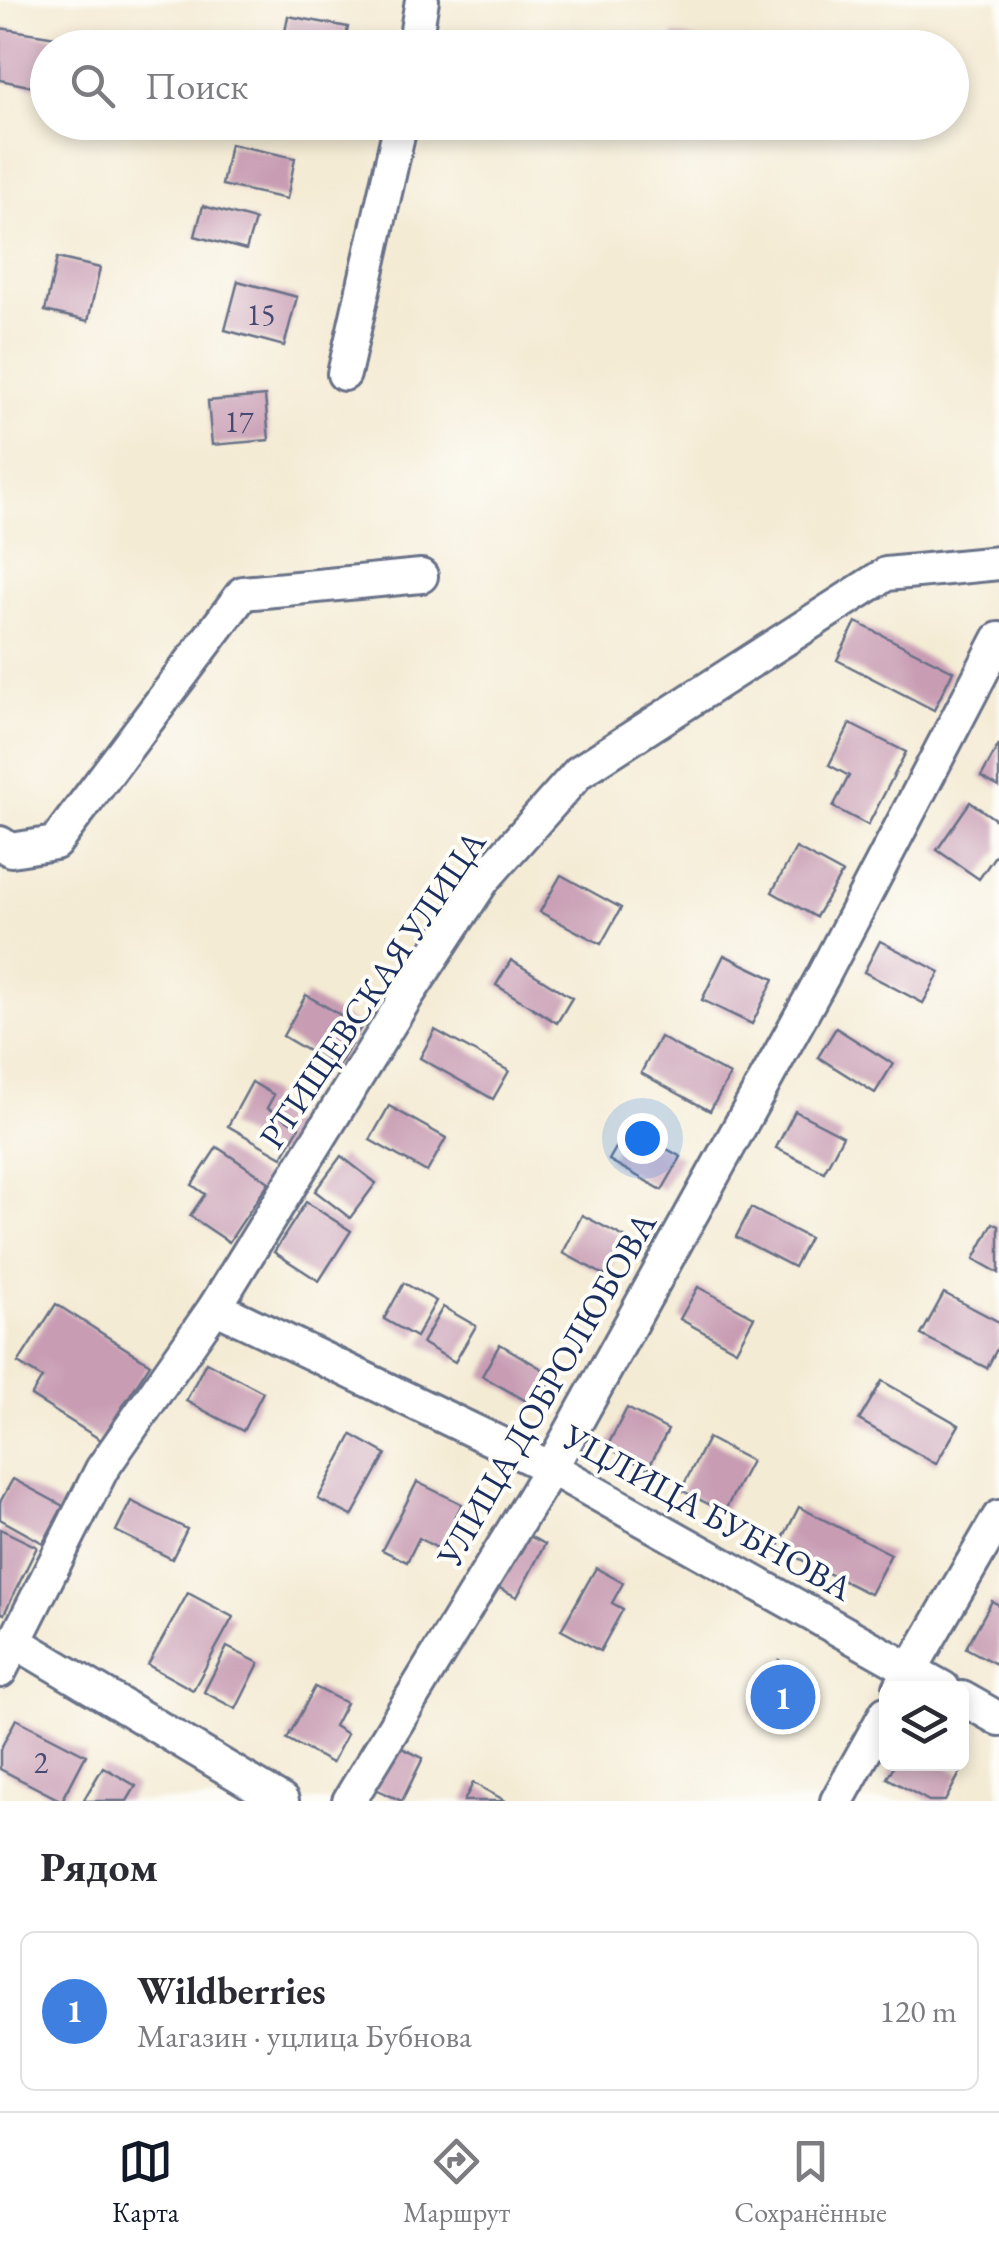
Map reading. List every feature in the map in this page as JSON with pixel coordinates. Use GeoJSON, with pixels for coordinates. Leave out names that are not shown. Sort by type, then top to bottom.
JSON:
{"type":"FeatureCollection","features":[{"type":"Feature","properties":{"kind":"street"},"geometry":{"type":"LineString","coordinates":[[417,30],[422,0]]}},
{"type":"Feature","properties":{"kind":"street"},"geometry":{"type":"LineString","coordinates":[[344,374],[396,140]]}},
{"type":"Feature","properties":{"kind":"street","name":"РТИЩЕВСКАЯ УЛИЦА"},"geometry":{"type":"LineString","coordinates":[[0,1671],[102,1469],[215,1307],[483,880],[579,772],[886,574],[999,563]]}},
{"type":"Feature","properties":{"kind":"street"},"geometry":{"type":"LineString","coordinates":[[0,843],[10,850],[54,843],[243,594],[421,576]]}},
{"type":"Feature","properties":{"kind":"street","name":"УЛИЦА ДОБРОЛЮБОВА"},"geometry":{"type":"LineString","coordinates":[[349,1801],[551,1468],[823,976],[999,640]]}},
{"type":"Feature","properties":{"kind":"street","name":"УЦЛИЦА БУБНОВА"},"geometry":{"type":"LineString","coordinates":[[215,1307],[551,1468],[905,1680]]}},
{"type":"Feature","properties":{"kind":"street"},"geometry":{"type":"LineString","coordinates":[[905,1680],[999,1517]]}},
{"type":"Feature","properties":{"kind":"street"},"geometry":{"type":"LineString","coordinates":[[14,1641],[282,1801]]}},
{"type":"Feature","properties":{"kind":"street"},"geometry":{"type":"LineString","coordinates":[[969,1702],[999,1719]]}},
{"type":"Feature","properties":{"kind":"street"},"geometry":{"type":"LineString","coordinates":[[838,1801],[879,1726]]}},
{"type":"Feature","properties":{"kind":"building"},"geometry":{"type":"Polygon","coordinates":[[[288,16],[348,27],[347,30],[285,30],[288,16]]]}},
{"type":"Feature","properties":{"kind":"building"},"geometry":{"type":"Polygon","coordinates":[[[0,28],[30,33],[30,86],[0,80],[0,28]]]}},
{"type":"Feature","properties":{"kind":"building"},"geometry":{"type":"Polygon","coordinates":[[[230,144],[295,158],[287,199],[222,185],[230,144]]]}},
{"type":"Feature","properties":{"kind":"building"},"geometry":{"type":"Polygon","coordinates":[[[203,206],[255,220],[246,250],[195,236],[203,206]]]}},
{"type":"Feature","properties":{"kind":"building"},"geometry":{"type":"Polygon","coordinates":[[[57,258],[100,268],[88,321],[45,311],[57,258]]]}},
{"type":"Feature","properties":{"kind":"building"},"geometry":{"type":"Polygon","coordinates":[[[238,281],[297,297],[284,346],[225,330],[238,281]]]}},
{"type":"Feature","properties":{"kind":"building"},"geometry":{"type":"Polygon","coordinates":[[[265,396],[269,440],[212,445],[208,401],[265,396]]]}},
{"type":"Feature","properties":{"kind":"building"},"geometry":{"type":"Polygon","coordinates":[[[856,622],[953,671],[934,710],[837,660],[856,622]]]}},
{"type":"Feature","properties":{"kind":"building"},"geometry":{"type":"Polygon","coordinates":[[[850,724],[906,752],[868,825],[833,807],[849,776],[829,765],[850,724]]]}},
{"type":"Feature","properties":{"kind":"building"},"geometry":{"type":"Polygon","coordinates":[[[999,744],[999,787],[981,777],[999,744]]]}},
{"type":"Feature","properties":{"kind":"building"},"geometry":{"type":"Polygon","coordinates":[[[970,802],[999,822],[999,850],[979,879],[937,850],[970,802]]]}},
{"type":"Feature","properties":{"kind":"building"},"geometry":{"type":"Polygon","coordinates":[[[796,848],[842,873],[816,917],[772,892],[796,848]]]}},
{"type":"Feature","properties":{"kind":"building"},"geometry":{"type":"Polygon","coordinates":[[[561,875],[621,908],[601,944],[540,912],[561,875]]]}},
{"type":"Feature","properties":{"kind":"building"},"geometry":{"type":"Polygon","coordinates":[[[880,941],[940,972],[923,1003],[864,972],[880,941]]]}},
{"type":"Feature","properties":{"kind":"building"},"geometry":{"type":"Polygon","coordinates":[[[724,955],[774,979],[752,1024],[702,1000],[724,955]]]}},
{"type":"Feature","properties":{"kind":"building"},"geometry":{"type":"Polygon","coordinates":[[[511,960],[572,998],[557,1023],[496,985],[511,960]]]}},
{"type":"Feature","properties":{"kind":"building"},"geometry":{"type":"Polygon","coordinates":[[[306,995],[361,1027],[337,1068],[283,1036],[306,995]]]}},
{"type":"Feature","properties":{"kind":"building"},"geometry":{"type":"Polygon","coordinates":[[[836,1028],[893,1064],[875,1093],[818,1057],[836,1028]]]}},
{"type":"Feature","properties":{"kind":"building"},"geometry":{"type":"Polygon","coordinates":[[[435,1030],[509,1071],[493,1099],[420,1058],[435,1030]]]}},
{"type":"Feature","properties":{"kind":"building"},"geometry":{"type":"Polygon","coordinates":[[[660,1037],[730,1075],[710,1111],[641,1073],[660,1037]]]}},
{"type":"Feature","properties":{"kind":"building"},"geometry":{"type":"Polygon","coordinates":[[[252,1082],[274,1095],[267,1108],[299,1127],[282,1157],[228,1126],[252,1082]]]}},
{"type":"Feature","properties":{"kind":"building"},"geometry":{"type":"Polygon","coordinates":[[[389,1106],[446,1138],[427,1172],[370,1140],[389,1106]]]}},
{"type":"Feature","properties":{"kind":"building"},"geometry":{"type":"Polygon","coordinates":[[[795,1111],[843,1136],[824,1172],[776,1148],[795,1111]]]}},
{"type":"Feature","properties":{"kind":"building"},"geometry":{"type":"Polygon","coordinates":[[[628,1127],[681,1157],[662,1190],[609,1160],[628,1127]]]}},
{"type":"Feature","properties":{"kind":"building"},"geometry":{"type":"Polygon","coordinates":[[[217,1147],[269,1182],[229,1242],[190,1216],[205,1194],[192,1185],[217,1147]]]}},
{"type":"Feature","properties":{"kind":"building"},"geometry":{"type":"Polygon","coordinates":[[[341,1156],[376,1183],[350,1218],[315,1191],[341,1156]]]}},
{"type":"Feature","properties":{"kind":"building"},"geometry":{"type":"Polygon","coordinates":[[[306,1202],[351,1231],[319,1281],[274,1252],[306,1202]]]}},
{"type":"Feature","properties":{"kind":"building"},"geometry":{"type":"Polygon","coordinates":[[[751,1208],[809,1238],[794,1267],[736,1237],[751,1208]]]}},
{"type":"Feature","properties":{"kind":"building"},"geometry":{"type":"Polygon","coordinates":[[[582,1215],[626,1238],[606,1276],[563,1253],[582,1215]]]}},
{"type":"Feature","properties":{"kind":"building"},"geometry":{"type":"Polygon","coordinates":[[[993,1223],[999,1226],[999,1273],[974,1259],[993,1223]]]}},
{"type":"Feature","properties":{"kind":"building"},"geometry":{"type":"Polygon","coordinates":[[[404,1283],[436,1301],[416,1337],[384,1319],[404,1283]]]}},
{"type":"Feature","properties":{"kind":"building"},"geometry":{"type":"Polygon","coordinates":[[[698,1287],[754,1317],[736,1350],[680,1319],[698,1287]]]}},
{"type":"Feature","properties":{"kind":"building"},"geometry":{"type":"Polygon","coordinates":[[[944,1293],[999,1322],[999,1345],[987,1368],[921,1335],[944,1293]]]}},
{"type":"Feature","properties":{"kind":"building"},"geometry":{"type":"Polygon","coordinates":[[[56,1304],[150,1364],[101,1440],[31,1396],[42,1378],[18,1363],[56,1304]]]}},
{"type":"Feature","properties":{"kind":"building"},"geometry":{"type":"Polygon","coordinates":[[[443,1307],[476,1326],[455,1362],[422,1343],[443,1307]]]}},
{"type":"Feature","properties":{"kind":"building"},"geometry":{"type":"Polygon","coordinates":[[[500,1344],[554,1376],[537,1407],[482,1376],[500,1344]]]}},
{"type":"Feature","properties":{"kind":"building"},"geometry":{"type":"Polygon","coordinates":[[[206,1362],[263,1392],[243,1431],[186,1401],[206,1362]]]}},
{"type":"Feature","properties":{"kind":"building"},"geometry":{"type":"Polygon","coordinates":[[[882,1381],[959,1425],[936,1464],[859,1420],[882,1381]]]}},
{"type":"Feature","properties":{"kind":"building"},"geometry":{"type":"Polygon","coordinates":[[[627,1408],[668,1430],[648,1469],[607,1447],[627,1408]]]}},
{"type":"Feature","properties":{"kind":"building"},"geometry":{"type":"Polygon","coordinates":[[[352,1435],[386,1454],[352,1516],[318,1499],[352,1435]]]}},
{"type":"Feature","properties":{"kind":"building"},"geometry":{"type":"Polygon","coordinates":[[[708,1438],[751,1461],[724,1512],[681,1490],[708,1438]]]}},
{"type":"Feature","properties":{"kind":"building"},"geometry":{"type":"Polygon","coordinates":[[[13,1479],[63,1506],[43,1543],[0,1519],[0,1502],[13,1479]]]}},
{"type":"Feature","properties":{"kind":"building"},"geometry":{"type":"Polygon","coordinates":[[[417,1482],[462,1504],[439,1549],[419,1538],[407,1562],[382,1550],[417,1482]]]}},
{"type":"Feature","properties":{"kind":"building"},"geometry":{"type":"Polygon","coordinates":[[[131,1501],[187,1529],[172,1559],[116,1531],[131,1501]]]}},
{"type":"Feature","properties":{"kind":"building"},"geometry":{"type":"Polygon","coordinates":[[[799,1507],[891,1554],[870,1594],[778,1548],[799,1507]]]}},
{"type":"Feature","properties":{"kind":"building"},"geometry":{"type":"Polygon","coordinates":[[[511,1527],[545,1544],[517,1597],[484,1580],[511,1527]]]}},
{"type":"Feature","properties":{"kind":"building"},"geometry":{"type":"Polygon","coordinates":[[[0,1529],[37,1547],[4,1614],[0,1612],[0,1529]]]}},
{"type":"Feature","properties":{"kind":"building"},"geometry":{"type":"Polygon","coordinates":[[[596,1568],[623,1583],[612,1603],[623,1609],[600,1651],[561,1630],[596,1568]]]}},
{"type":"Feature","properties":{"kind":"building"},"geometry":{"type":"Polygon","coordinates":[[[188,1593],[233,1617],[193,1690],[148,1665],[188,1593]]]}},
{"type":"Feature","properties":{"kind":"building"},"geometry":{"type":"Polygon","coordinates":[[[992,1601],[999,1605],[996,1664],[966,1648],[992,1601]]]}},
{"type":"Feature","properties":{"kind":"building"},"geometry":{"type":"Polygon","coordinates":[[[227,1647],[259,1663],[236,1709],[204,1692],[227,1647]]]}},
{"type":"Feature","properties":{"kind":"building"},"geometry":{"type":"Polygon","coordinates":[[[779,1660],[817,1683],[788,1733],[749,1711],[779,1660]]]}},
{"type":"Feature","properties":{"kind":"building"},"geometry":{"type":"Polygon","coordinates":[[[315,1687],[346,1703],[334,1726],[347,1734],[332,1763],[287,1739],[315,1687]]]}},
{"type":"Feature","properties":{"kind":"building"},"geometry":{"type":"Polygon","coordinates":[[[16,1719],[86,1755],[62,1801],[0,1769],[0,1750],[16,1719]]]}},
{"type":"Feature","properties":{"kind":"building"},"geometry":{"type":"Polygon","coordinates":[[[387,1741],[423,1758],[402,1801],[366,1785],[387,1741]]]}},
{"type":"Feature","properties":{"kind":"building"},"geometry":{"type":"Polygon","coordinates":[[[103,1767],[136,1786],[127,1801],[83,1801],[103,1767]]]}},
{"type":"Feature","properties":{"kind":"building"},"geometry":{"type":"Polygon","coordinates":[[[891,1771],[960,1773],[945,1801],[929,1801],[887,1778],[891,1771]]]}},
{"type":"Feature","properties":{"kind":"building"},"geometry":{"type":"Polygon","coordinates":[[[473,1783],[506,1801],[464,1801],[473,1783]]]}},
{"type":"Feature","properties":{"kind":"place","name":"Wildberries"},"geometry":{"type":"Point","coordinates":[783,1697]}}]}
